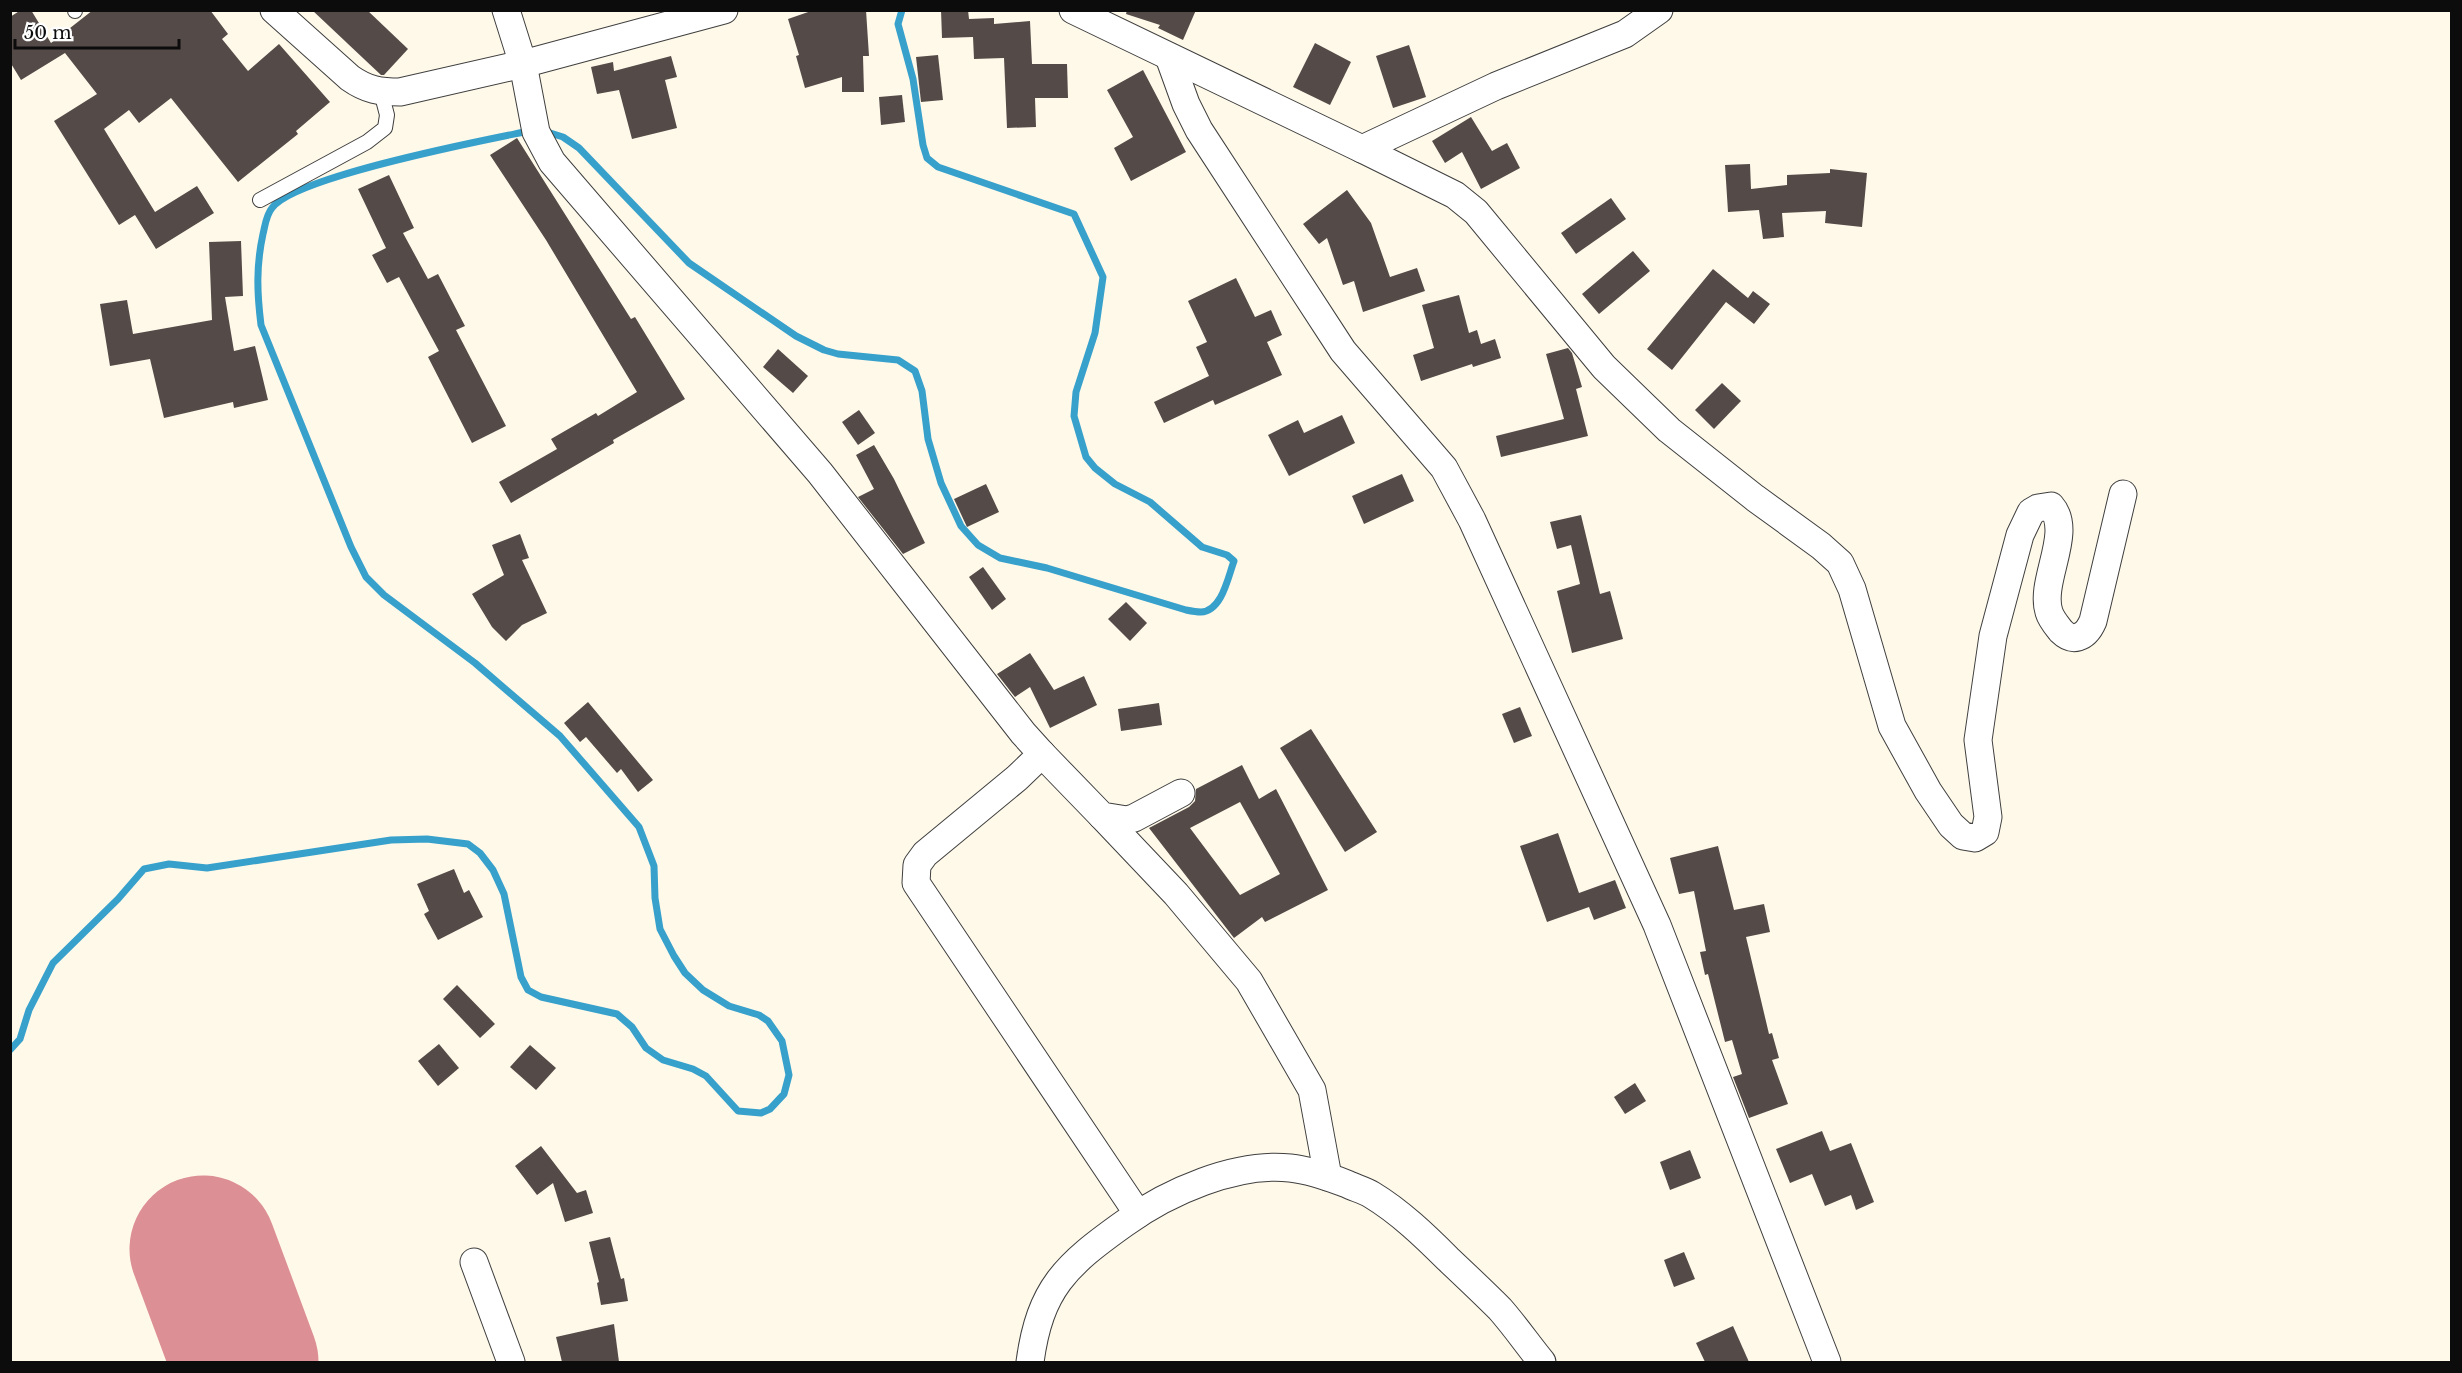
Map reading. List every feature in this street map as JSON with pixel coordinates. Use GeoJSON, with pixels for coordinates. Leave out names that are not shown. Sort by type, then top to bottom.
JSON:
{"type":"FeatureCollection","features":[{"type":"Feature","properties":{"kind":"street"},"geometry":{"type":"LineString","coordinates":[[274,10],[350,78],[364,88],[381,92],[400,92],[523,64],[724,10]]}},
{"type":"Feature","properties":{"kind":"street"},"geometry":{"type":"LineString","coordinates":[[506,10],[523,64],[536,132],[552,162],[820,473],[1023,733],[1176,894],[1249,981],[1312,1090],[1328,1177]]}},
{"type":"Feature","properties":{"kind":"street"},"geometry":{"type":"LineString","coordinates":[[1073,10],[1455,195],[1476,212],[1604,367],[1669,430],[1840,563],[1852,589],[1892,726],[1928,791],[1951,825],[1963,836],[1975,838],[1985,832],[1988,817],[1978,740],[1993,636],[2020,535],[2031,512],[2038,508],[2051,506],[2057,512],[2059,521],[2057,549],[2050,578],[2048,611],[2065,635],[2072,638],[2081,637],[2093,621],[2123,494]]}},
{"type":"Feature","properties":{"kind":"street"},"geometry":{"type":"LineString","coordinates":[[1362,149],[1496,86],[1625,34],[1659,10]]}},
{"type":"Feature","properties":{"kind":"street"},"geometry":{"type":"LineString","coordinates":[[1169,57],[1186,104],[1199,130],[1323,321],[1343,351],[1444,468],[1472,520],[1657,926],[1827,1362]]}},
{"type":"Feature","properties":{"kind":"street"},"geometry":{"type":"LineString","coordinates":[[1042,753],[1017,778],[925,854],[917,865],[916,883],[1138,1214]]}},
{"type":"Feature","properties":{"kind":"street"},"geometry":{"type":"LineString","coordinates":[[1102,816],[1127,820],[1134,818],[1180,793]]}},
{"type":"Feature","properties":{"kind":"street"},"geometry":{"type":"LineString","coordinates":[[1030,1362],[1033,1338],[1042,1308],[1056,1283],[1083,1253],[1138,1214],[1172,1196],[1227,1174],[1260,1168],[1290,1168],[1328,1177],[1371,1194],[1422,1233],[1501,1311],[1542,1362]]}},
{"type":"Feature","properties":{"kind":"street"},"geometry":{"type":"LineString","coordinates":[[474,1262],[511,1362]]}},
{"type":"Feature","properties":{"kind":"lane"},"geometry":{"type":"LineString","coordinates":[[260,200],[367,142],[385,128],[387,115],[381,92]]}},
{"type":"Feature","properties":{"kind":"building"},"geometry":{"type":"Polygon","coordinates":[[[21,10],[31,10],[51,43],[93,10],[210,10],[228,34],[222,39],[248,71],[279,44],[330,102],[296,131],[298,134],[238,182],[171,98],[139,123],[129,110],[104,129],[155,212],[197,186],[214,213],[156,249],[135,215],[119,225],[54,121],[97,94],[65,53],[21,80],[10,62],[10,17],[21,10]]]}},
{"type":"Feature","properties":{"kind":"building"},"geometry":{"type":"Polygon","coordinates":[[[312,10],[367,10],[408,49],[384,75],[381,75],[312,10]]]}},
{"type":"Feature","properties":{"kind":"building"},"geometry":{"type":"Polygon","coordinates":[[[814,10],[866,10],[869,56],[863,56],[864,92],[842,92],[842,77],[805,88],[796,56],[799,55],[788,19],[814,10]]]}},
{"type":"Feature","properties":{"kind":"building"},"geometry":{"type":"Polygon","coordinates":[[[941,10],[968,10],[969,19],[994,18],[994,24],[1030,21],[1032,64],[1067,64],[1068,98],[1035,98],[1036,127],[1007,128],[1004,58],[974,59],[973,37],[942,38],[941,10]]]}},
{"type":"Feature","properties":{"kind":"building"},"geometry":{"type":"Polygon","coordinates":[[[1127,10],[1196,10],[1183,40],[1158,28],[1160,25],[1126,14],[1127,10]]]}},
{"type":"Feature","properties":{"kind":"building"},"geometry":{"type":"Polygon","coordinates":[[[1315,43],[1351,62],[1330,105],[1293,87],[1315,43]]]}},
{"type":"Feature","properties":{"kind":"building"},"geometry":{"type":"Polygon","coordinates":[[[1409,45],[1426,97],[1393,108],[1376,56],[1409,45]]]}},
{"type":"Feature","properties":{"kind":"building"},"geometry":{"type":"Polygon","coordinates":[[[938,55],[943,100],[921,102],[916,57],[938,55]]]}},
{"type":"Feature","properties":{"kind":"building"},"geometry":{"type":"Polygon","coordinates":[[[671,56],[677,77],[665,80],[677,128],[632,139],[619,90],[597,94],[591,67],[613,62],[614,71],[671,56]]]}},
{"type":"Feature","properties":{"kind":"building"},"geometry":{"type":"Polygon","coordinates":[[[1143,70],[1186,152],[1131,181],[1114,148],[1133,137],[1107,90],[1143,70]]]}},
{"type":"Feature","properties":{"kind":"building"},"geometry":{"type":"Polygon","coordinates":[[[902,95],[905,122],[881,125],[879,97],[902,95]]]}},
{"type":"Feature","properties":{"kind":"building"},"geometry":{"type":"Polygon","coordinates":[[[1471,117],[1492,151],[1507,143],[1520,168],[1481,189],[1462,152],[1445,163],[1432,141],[1471,117]]]}},
{"type":"Feature","properties":{"kind":"building"},"geometry":{"type":"Polygon","coordinates":[[[517,138],[631,319],[635,317],[685,399],[511,503],[499,482],[557,449],[551,439],[596,413],[598,416],[637,392],[546,240],[490,155],[517,138]]]}},
{"type":"Feature","properties":{"kind":"building"},"geometry":{"type":"Polygon","coordinates":[[[1750,164],[1751,189],[1787,185],[1787,175],[1830,173],[1830,169],[1867,173],[1862,227],[1825,223],[1826,211],[1782,213],[1784,237],[1763,239],[1759,210],[1728,212],[1725,165],[1750,164]]]}},
{"type":"Feature","properties":{"kind":"building"},"geometry":{"type":"Polygon","coordinates":[[[389,175],[414,228],[403,233],[428,279],[438,274],[465,326],[456,330],[506,426],[472,443],[428,357],[439,351],[399,277],[387,283],[372,255],[386,248],[358,189],[389,175]]]}},
{"type":"Feature","properties":{"kind":"building"},"geometry":{"type":"Polygon","coordinates":[[[1347,190],[1371,223],[1390,277],[1417,268],[1425,291],[1363,312],[1354,281],[1343,285],[1327,238],[1319,244],[1303,224],[1347,190]]]}},
{"type":"Feature","properties":{"kind":"building"},"geometry":{"type":"Polygon","coordinates":[[[1611,198],[1626,219],[1576,254],[1561,233],[1611,198]]]}},
{"type":"Feature","properties":{"kind":"building"},"geometry":{"type":"Polygon","coordinates":[[[241,241],[243,296],[225,297],[234,351],[255,346],[268,400],[234,408],[233,402],[164,418],[150,359],[110,366],[100,304],[127,300],[133,334],[212,320],[209,242],[241,241]]]}},
{"type":"Feature","properties":{"kind":"building"},"geometry":{"type":"Polygon","coordinates":[[[1633,251],[1650,271],[1599,314],[1582,294],[1633,251]]]}},
{"type":"Feature","properties":{"kind":"building"},"geometry":{"type":"Polygon","coordinates":[[[1713,269],[1748,298],[1753,291],[1770,304],[1754,324],[1726,302],[1672,370],[1647,349],[1713,269]]]}},
{"type":"Feature","properties":{"kind":"building"},"geometry":{"type":"Polygon","coordinates":[[[1236,278],[1255,317],[1271,310],[1282,335],[1267,342],[1282,375],[1215,405],[1213,400],[1164,423],[1154,402],[1209,376],[1196,347],[1207,342],[1188,301],[1236,278]]]}},
{"type":"Feature","properties":{"kind":"building"},"geometry":{"type":"Polygon","coordinates":[[[1459,295],[1469,333],[1477,330],[1481,344],[1495,339],[1501,358],[1473,367],[1472,364],[1421,381],[1413,355],[1434,348],[1422,305],[1459,295]]]}},
{"type":"Feature","properties":{"kind":"building"},"geometry":{"type":"Polygon","coordinates":[[[1568,348],[1572,353],[1582,387],[1576,389],[1588,436],[1501,457],[1496,436],[1564,419],[1546,354],[1568,348]]]}},
{"type":"Feature","properties":{"kind":"building"},"geometry":{"type":"Polygon","coordinates":[[[778,349],[808,376],[793,393],[763,367],[778,349]]]}},
{"type":"Feature","properties":{"kind":"building"},"geometry":{"type":"Polygon","coordinates":[[[1722,383],[1741,401],[1714,429],[1695,410],[1722,383]]]}},
{"type":"Feature","properties":{"kind":"building"},"geometry":{"type":"Polygon","coordinates":[[[859,410],[875,433],[858,445],[842,422],[859,410]]]}},
{"type":"Feature","properties":{"kind":"building"},"geometry":{"type":"Polygon","coordinates":[[[1342,415],[1355,443],[1289,476],[1268,435],[1298,420],[1304,433],[1342,415]]]}},
{"type":"Feature","properties":{"kind":"building"},"geometry":{"type":"Polygon","coordinates":[[[874,445],[894,479],[925,543],[903,554],[858,497],[874,489],[856,455],[874,445]]]}},
{"type":"Feature","properties":{"kind":"building"},"geometry":{"type":"Polygon","coordinates":[[[1402,474],[1414,501],[1364,524],[1352,496],[1402,474]]]}},
{"type":"Feature","properties":{"kind":"building"},"geometry":{"type":"Polygon","coordinates":[[[986,484],[999,512],[967,527],[954,499],[986,484]]]}},
{"type":"Feature","properties":{"kind":"building"},"geometry":{"type":"Polygon","coordinates":[[[1581,515],[1600,594],[1610,591],[1623,639],[1572,653],[1557,591],[1580,584],[1571,545],[1557,549],[1550,522],[1581,515]]]}},
{"type":"Feature","properties":{"kind":"building"},"geometry":{"type":"Polygon","coordinates":[[[520,534],[529,558],[522,560],[547,613],[522,625],[506,641],[492,627],[472,594],[504,575],[492,545],[520,534]]]}},
{"type":"Feature","properties":{"kind":"building"},"geometry":{"type":"Polygon","coordinates":[[[983,567],[1006,599],[992,610],[969,577],[983,567]]]}},
{"type":"Feature","properties":{"kind":"building"},"geometry":{"type":"Polygon","coordinates":[[[1126,602],[1147,623],[1130,641],[1108,619],[1126,602]]]}},
{"type":"Feature","properties":{"kind":"building"},"geometry":{"type":"Polygon","coordinates":[[[1030,653],[1054,690],[1084,676],[1097,705],[1050,728],[1030,687],[1015,697],[997,674],[1030,653]]]}},
{"type":"Feature","properties":{"kind":"building"},"geometry":{"type":"Polygon","coordinates":[[[588,702],[653,780],[638,792],[621,769],[617,773],[586,737],[580,742],[564,723],[588,702]]]}},
{"type":"Feature","properties":{"kind":"building"},"geometry":{"type":"Polygon","coordinates":[[[1159,703],[1162,725],[1121,731],[1118,709],[1159,703]]]}},
{"type":"Feature","properties":{"kind":"building"},"geometry":{"type":"Polygon","coordinates":[[[1520,707],[1532,736],[1514,743],[1502,714],[1520,707]]]}},
{"type":"Feature","properties":{"kind":"building"},"geometry":{"type":"Polygon","coordinates":[[[1311,729],[1377,832],[1345,852],[1280,748],[1311,729]]]}},
{"type":"Feature","properties":{"kind":"building"},"geometry":{"type":"Polygon","coordinates":[[[1242,765],[1259,799],[1276,789],[1328,890],[1265,922],[1262,917],[1234,938],[1149,828],[1189,807],[1195,801],[1196,789],[1242,765]],[[1240,802],[1190,828],[1240,895],[1280,874],[1240,802]]]}},
{"type":"Feature","properties":{"kind":"building"},"geometry":{"type":"Polygon","coordinates":[[[1558,833],[1579,893],[1615,880],[1626,908],[1594,920],[1589,907],[1547,922],[1520,846],[1558,833]]]}},
{"type":"Feature","properties":{"kind":"building"},"geometry":{"type":"Polygon","coordinates":[[[1718,846],[1734,910],[1764,904],[1770,932],[1746,937],[1769,1034],[1772,1033],[1779,1058],[1772,1060],[1788,1104],[1749,1118],[1733,1077],[1742,1074],[1732,1040],[1725,1042],[1708,974],[1705,975],[1700,952],[1706,951],[1694,891],[1679,894],[1670,858],[1718,846]]]}},
{"type":"Feature","properties":{"kind":"building"},"geometry":{"type":"Polygon","coordinates":[[[454,869],[464,893],[469,890],[483,917],[438,940],[424,914],[429,911],[417,884],[454,869]]]}},
{"type":"Feature","properties":{"kind":"building"},"geometry":{"type":"Polygon","coordinates":[[[457,985],[495,1024],[480,1038],[443,999],[457,985]]]}},
{"type":"Feature","properties":{"kind":"building"},"geometry":{"type":"Polygon","coordinates":[[[439,1044],[459,1068],[438,1086],[418,1061],[439,1044]]]}},
{"type":"Feature","properties":{"kind":"building"},"geometry":{"type":"Polygon","coordinates":[[[530,1045],[556,1068],[536,1090],[510,1067],[530,1045]]]}},
{"type":"Feature","properties":{"kind":"building"},"geometry":{"type":"Polygon","coordinates":[[[1635,1083],[1646,1101],[1625,1114],[1614,1097],[1635,1083]]]}},
{"type":"Feature","properties":{"kind":"building"},"geometry":{"type":"Polygon","coordinates":[[[1822,1131],[1830,1151],[1851,1143],[1874,1202],[1856,1210],[1851,1195],[1825,1206],[1812,1174],[1790,1183],[1776,1149],[1822,1131]]]}},
{"type":"Feature","properties":{"kind":"building"},"geometry":{"type":"Polygon","coordinates":[[[541,1146],[577,1193],[586,1190],[593,1213],[565,1222],[553,1183],[537,1195],[515,1166],[541,1146]]]}},
{"type":"Feature","properties":{"kind":"building"},"geometry":{"type":"Polygon","coordinates":[[[1690,1150],[1701,1178],[1670,1190],[1660,1162],[1690,1150]]]}},
{"type":"Feature","properties":{"kind":"building"},"geometry":{"type":"Polygon","coordinates":[[[610,1237],[621,1279],[624,1278],[628,1301],[601,1305],[597,1283],[599,1282],[589,1242],[610,1237]]]}},
{"type":"Feature","properties":{"kind":"building"},"geometry":{"type":"Polygon","coordinates":[[[1684,1252],[1695,1279],[1674,1287],[1664,1260],[1684,1252]]]}},
{"type":"Feature","properties":{"kind":"building"},"geometry":{"type":"Polygon","coordinates":[[[614,1324],[619,1362],[562,1362],[556,1337],[614,1324]]]}},
{"type":"Feature","properties":{"kind":"building"},"geometry":{"type":"Polygon","coordinates":[[[1733,1326],[1749,1362],[1705,1362],[1696,1343],[1733,1326]]]}},
{"type":"Feature","properties":{"kind":"waterway"},"geometry":{"type":"LineString","coordinates":[[547,132],[563,137],[579,148],[689,263],[796,336],[824,350],[838,354],[898,360],[915,371],[922,391],[928,439],[941,483],[961,526],[978,545],[1000,558],[1047,568],[1186,610],[1201,612],[1208,610],[1219,600],[1234,561],[1227,555],[1202,547],[1150,502],[1115,484],[1095,468],[1086,457],[1074,416],[1076,392],[1095,333],[1103,277],[1074,214],[938,167],[927,158],[913,79],[898,24],[902,10]]}},
{"type":"Feature","properties":{"kind":"waterway"},"geometry":{"type":"LineString","coordinates":[[10,1050],[20,1039],[29,1010],[53,963],[118,899],[144,869],[169,864],[207,868],[391,840],[427,839],[468,844],[480,853],[493,870],[504,894],[521,977],[528,990],[541,997],[617,1014],[632,1027],[646,1048],[663,1060],[693,1069],[706,1076],[738,1111],[761,1113],[770,1109],[784,1094],[789,1075],[782,1041],[768,1021],[759,1015],[729,1006],[703,990],[685,973],[674,956],[660,929],[655,898],[654,866],[639,827],[560,736],[475,663],[384,595],[366,577],[351,547],[261,325],[258,280],[263,234],[270,211],[287,196],[314,184],[390,162],[524,132]]}},
{"type":"Feature","properties":{"kind":"runway"},"geometry":{"type":"LineString","coordinates":[[203,1249],[245,1362]]}}]}
